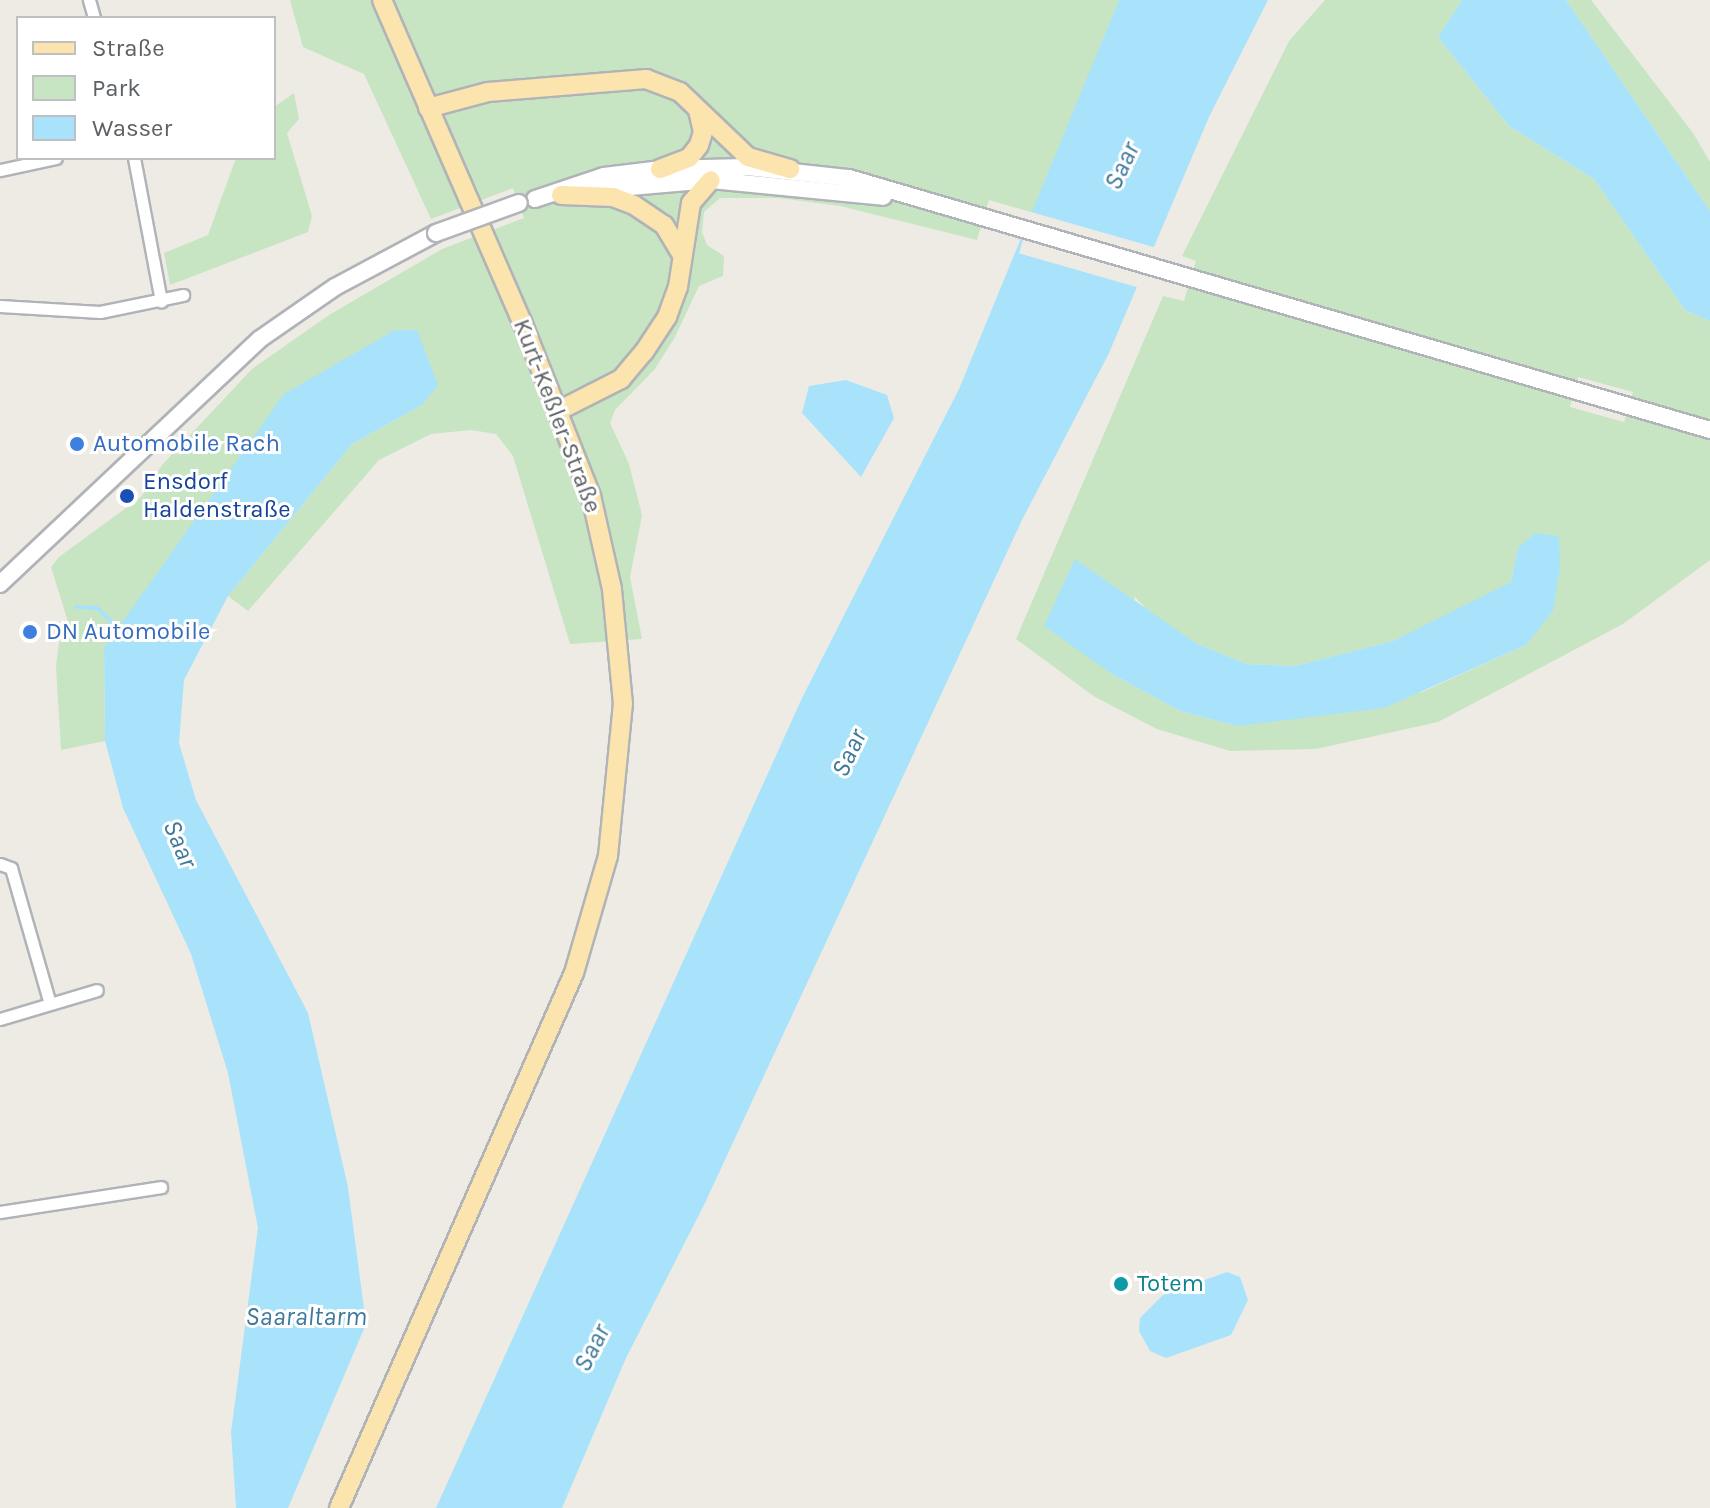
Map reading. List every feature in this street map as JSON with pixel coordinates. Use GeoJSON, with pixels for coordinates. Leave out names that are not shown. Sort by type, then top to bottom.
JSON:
{"type":"FeatureCollection","features":[{"type":"Feature","properties":{"kind":"main road","name":"Kurt-Keßler-Straße"},"geometry":{"type":"LineString","coordinates":[[339,1508],[546,1045],[574,973],[608,856],[621,755],[619,641],[591,496],[558,411],[382,0]]}},
{"type":"Feature","properties":{"kind":"main road"},"geometry":{"type":"LineString","coordinates":[[428,108],[488,92],[616,79],[665,83],[694,104],[731,146],[748,157],[790,169],[849,178],[929,204],[1710,430]]}},
{"type":"Feature","properties":{"kind":"main road"},"geometry":{"type":"LineString","coordinates":[[660,169],[689,158],[699,145],[701,117],[694,104]]}},
{"type":"Feature","properties":{"kind":"main road"},"geometry":{"type":"LineString","coordinates":[[0,584],[186,405],[297,311],[436,233],[604,176],[660,169],[790,169]]}},
{"type":"Feature","properties":{"kind":"main road"},"geometry":{"type":"LineString","coordinates":[[527,201],[711,180],[929,204]]}},
{"type":"Feature","properties":{"kind":"main road"},"geometry":{"type":"LineString","coordinates":[[558,411],[621,379],[644,352],[671,307],[691,203],[711,180]]}},
{"type":"Feature","properties":{"kind":"main road"},"geometry":{"type":"LineString","coordinates":[[561,195],[613,197],[634,205],[664,225],[681,253]]}},
{"type":"Feature","properties":{"kind":"street"},"geometry":{"type":"LineString","coordinates":[[0,170],[47,160]]}},
{"type":"Feature","properties":{"kind":"street"},"geometry":{"type":"LineString","coordinates":[[134,160],[161,301]]}},
{"type":"Feature","properties":{"kind":"street"},"geometry":{"type":"LineString","coordinates":[[0,306],[73,313],[183,295]]}},
{"type":"Feature","properties":{"kind":"street"},"geometry":{"type":"LineString","coordinates":[[0,864],[11,868],[50,1004]]}},
{"type":"Feature","properties":{"kind":"street"},"geometry":{"type":"LineString","coordinates":[[0,1019],[97,990]]}},
{"type":"Feature","properties":{"kind":"street"},"geometry":{"type":"LineString","coordinates":[[0,1212],[161,1187]]}},
{"type":"Feature","properties":{"kind":"green space"},"geometry":{"type":"Polygon","coordinates":[[[290,0],[1119,0],[1034,213],[989,200],[977,240],[840,206],[779,198],[720,198],[704,212],[702,232],[707,245],[724,256],[723,276],[699,286],[675,337],[655,369],[615,410],[610,423],[629,464],[642,515],[630,577],[642,639],[570,644],[513,456],[496,434],[471,430],[431,434],[379,460],[248,611],[228,596],[352,444],[422,405],[416,330],[104,648],[105,741],[61,750],[56,666],[59,643],[69,625],[51,567],[59,557],[141,497],[162,465],[252,369],[329,315],[442,249],[524,218],[513,188],[431,219],[364,74],[303,47],[290,0]]]}},
{"type":"Feature","properties":{"kind":"green space"},"geometry":{"type":"Polygon","coordinates":[[[1325,0],[1462,0],[1438,37],[1509,126],[1594,179],[1685,310],[1710,321],[1710,560],[1623,624],[1438,722],[1316,749],[1230,751],[1157,729],[1095,697],[1016,639],[1163,296],[1184,301],[1196,261],[1182,256],[1289,41],[1325,0]],[[1578,377],[1570,407],[1624,422],[1633,392],[1578,377]],[[1518,548],[1511,582],[1450,615],[1393,641],[1295,666],[1247,664],[1197,644],[1159,622],[1135,597],[1112,674],[1180,711],[1237,726],[1422,692],[1526,645],[1518,548]]]}},
{"type":"Feature","properties":{"kind":"green space"},"geometry":{"type":"Polygon","coordinates":[[[1566,0],[1591,0],[1693,133],[1710,162],[1710,211],[1566,0]]]}},
{"type":"Feature","properties":{"kind":"green space"},"geometry":{"type":"Polygon","coordinates":[[[294,93],[299,119],[287,133],[312,216],[308,232],[170,285],[164,253],[208,235],[235,160],[276,160],[276,106],[294,93]]]}},
{"type":"Feature","properties":{"kind":"water","name":"Saar"},"geometry":{"type":"Polygon","coordinates":[[[1119,0],[1268,0],[1209,117],[1109,353],[1022,520],[704,1205],[626,1358],[562,1508],[436,1508],[802,698],[959,389],[1119,0]]]}},
{"type":"Feature","properties":{"kind":"water"},"geometry":{"type":"Polygon","coordinates":[[[1462,0],[1566,0],[1710,211],[1710,321],[1685,310],[1594,179],[1509,126],[1438,37],[1462,0]]]}},
{"type":"Feature","properties":{"kind":"water","name":"Saaraltarm"},"geometry":{"type":"Polygon","coordinates":[[[395,330],[417,330],[438,385],[422,405],[352,444],[228,596],[184,680],[179,743],[196,800],[308,1013],[348,1187],[366,1324],[288,1508],[236,1508],[231,1432],[258,1228],[228,1073],[191,954],[123,808],[105,741],[104,648],[284,394],[395,330]]]}},
{"type":"Feature","properties":{"kind":"water"},"geometry":{"type":"Polygon","coordinates":[[[846,380],[887,395],[894,418],[861,477],[802,413],[809,386],[846,380]]]}},
{"type":"Feature","properties":{"kind":"water"},"geometry":{"type":"Polygon","coordinates":[[[1535,533],[1559,536],[1560,568],[1553,611],[1526,645],[1384,708],[1237,726],[1180,711],[1112,674],[1044,626],[1075,559],[1197,644],[1247,664],[1295,666],[1393,641],[1511,582],[1518,548],[1535,533]]]}},
{"type":"Feature","properties":{"kind":"water"},"geometry":{"type":"Polygon","coordinates":[[[1227,1272],[1240,1277],[1248,1300],[1231,1335],[1166,1358],[1150,1351],[1139,1331],[1140,1318],[1163,1295],[1227,1272]]]}},
{"type":"Feature","properties":{"kind":"pier"},"geometry":{"type":"Polygon","coordinates":[[[1031,212],[1157,248],[1145,289],[1019,253],[1031,212]]]}},
{"type":"Feature","properties":{"kind":"waterway"},"geometry":{"type":"LineString","coordinates":[[76,607],[97,608],[121,630]]}},
{"type":"Feature","properties":{"kind":"place","name":"Automobile Rach"},"geometry":{"type":"Point","coordinates":[77,444]}},
{"type":"Feature","properties":{"kind":"place","name":"Ensdorf Haldenstraße"},"geometry":{"type":"Point","coordinates":[127,496]}},
{"type":"Feature","properties":{"kind":"place","name":"DN Automobile"},"geometry":{"type":"Point","coordinates":[30,632]}},
{"type":"Feature","properties":{"kind":"place","name":"Totem"},"geometry":{"type":"Point","coordinates":[1121,1284]}}]}
